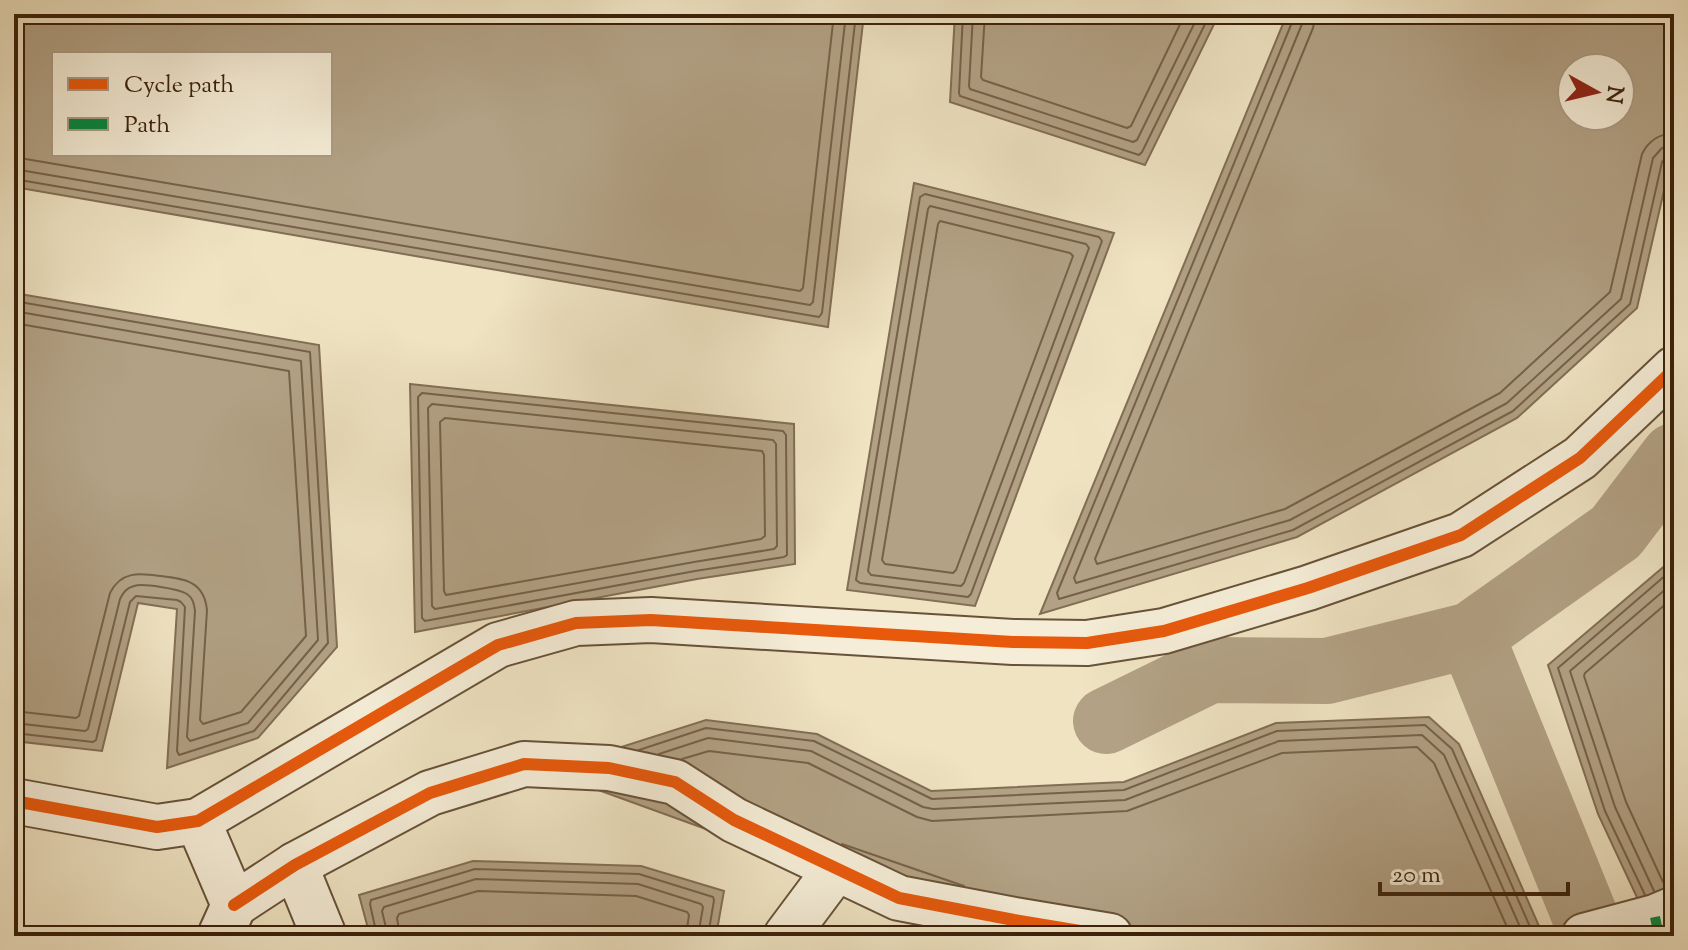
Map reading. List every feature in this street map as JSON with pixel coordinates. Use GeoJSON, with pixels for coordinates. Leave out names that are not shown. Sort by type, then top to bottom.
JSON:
{"type":"FeatureCollection","features":[{"type":"Feature","properties":{"kind":"street"},"geometry":{"type":"LineString","coordinates":[[14,801],[157,827],[198,821],[498,645],[576,623],[651,620],[1013,642],[1087,643],[1164,631],[1308,588],[1461,535],[1580,458],[1674,369]]}},
{"type":"Feature","properties":{"kind":"street"},"geometry":{"type":"LineString","coordinates":[[198,821],[227,920],[295,865],[430,793],[524,764],[609,768],[675,782],[734,820],[899,898],[1110,936]]}},
{"type":"Feature","properties":{"kind":"street"},"geometry":{"type":"LineString","coordinates":[[295,865],[324,936]]}},
{"type":"Feature","properties":{"kind":"street"},"geometry":{"type":"LineString","coordinates":[[786,936],[836,869]]}},
{"type":"Feature","properties":{"kind":"street"},"geometry":{"type":"LineString","coordinates":[[1584,936],[1674,909]]}},
{"type":"Feature","properties":{"kind":"water"},"geometry":{"type":"Polygon","coordinates":[[[14,14],[864,14],[828,327],[14,187],[14,14]]]}},
{"type":"Feature","properties":{"kind":"water"},"geometry":{"type":"Polygon","coordinates":[[[955,14],[1219,14],[1145,165],[950,102],[955,14]]]}},
{"type":"Feature","properties":{"kind":"water"},"geometry":{"type":"Polygon","coordinates":[[[1287,14],[1674,14],[1674,147],[1637,308],[1517,418],[1297,537],[1040,614],[1287,14]]]}},
{"type":"Feature","properties":{"kind":"water"},"geometry":{"type":"Polygon","coordinates":[[[914,183],[1114,233],[975,606],[847,590],[914,183]]]}},
{"type":"Feature","properties":{"kind":"water"},"geometry":{"type":"Polygon","coordinates":[[[14,293],[319,345],[337,647],[258,738],[167,768],[177,609],[138,603],[102,751],[14,741],[14,293]]]}},
{"type":"Feature","properties":{"kind":"water"},"geometry":{"type":"Polygon","coordinates":[[[410,384],[794,424],[795,564],[697,579],[415,632],[410,384]]]}},
{"type":"Feature","properties":{"kind":"water"},"geometry":{"type":"Polygon","coordinates":[[[1674,558],[1674,912],[1648,921],[1598,814],[1548,665],[1674,558]]]}},
{"type":"Feature","properties":{"kind":"water"},"geometry":{"type":"Polygon","coordinates":[[[1429,717],[1459,744],[1542,933],[1538,936],[1018,936],[750,845],[546,771],[706,720],[817,734],[931,791],[1124,782],[1276,723],[1429,717]]]}},
{"type":"Feature","properties":{"kind":"water"},"geometry":{"type":"Polygon","coordinates":[[[473,861],[641,866],[724,891],[716,936],[370,936],[359,895],[473,861]]]}},
{"type":"Feature","properties":{"kind":"waterway"},"geometry":{"type":"LineString","coordinates":[[1106,721],[1210,670],[1327,671],[1471,635],[1616,532],[1674,456]]}},
{"type":"Feature","properties":{"kind":"waterway"},"geometry":{"type":"LineString","coordinates":[[1471,635],[1593,936]]}},
{"type":"Feature","properties":{"kind":"marked path"},"geometry":{"type":"LineString","coordinates":[[1655,917],[1659,936]]}},
{"type":"Feature","properties":{"kind":"cycle path"},"geometry":{"type":"LineString","coordinates":[[14,801],[157,827],[198,821],[498,645],[576,623],[651,620],[1013,642],[1087,643],[1164,631],[1308,588],[1461,535],[1580,458],[1674,369]]}},
{"type":"Feature","properties":{"kind":"cycle path"},"geometry":{"type":"LineString","coordinates":[[234,905],[295,865],[430,793],[524,764],[609,768],[675,782],[734,820],[899,898],[1110,936]]}}]}
